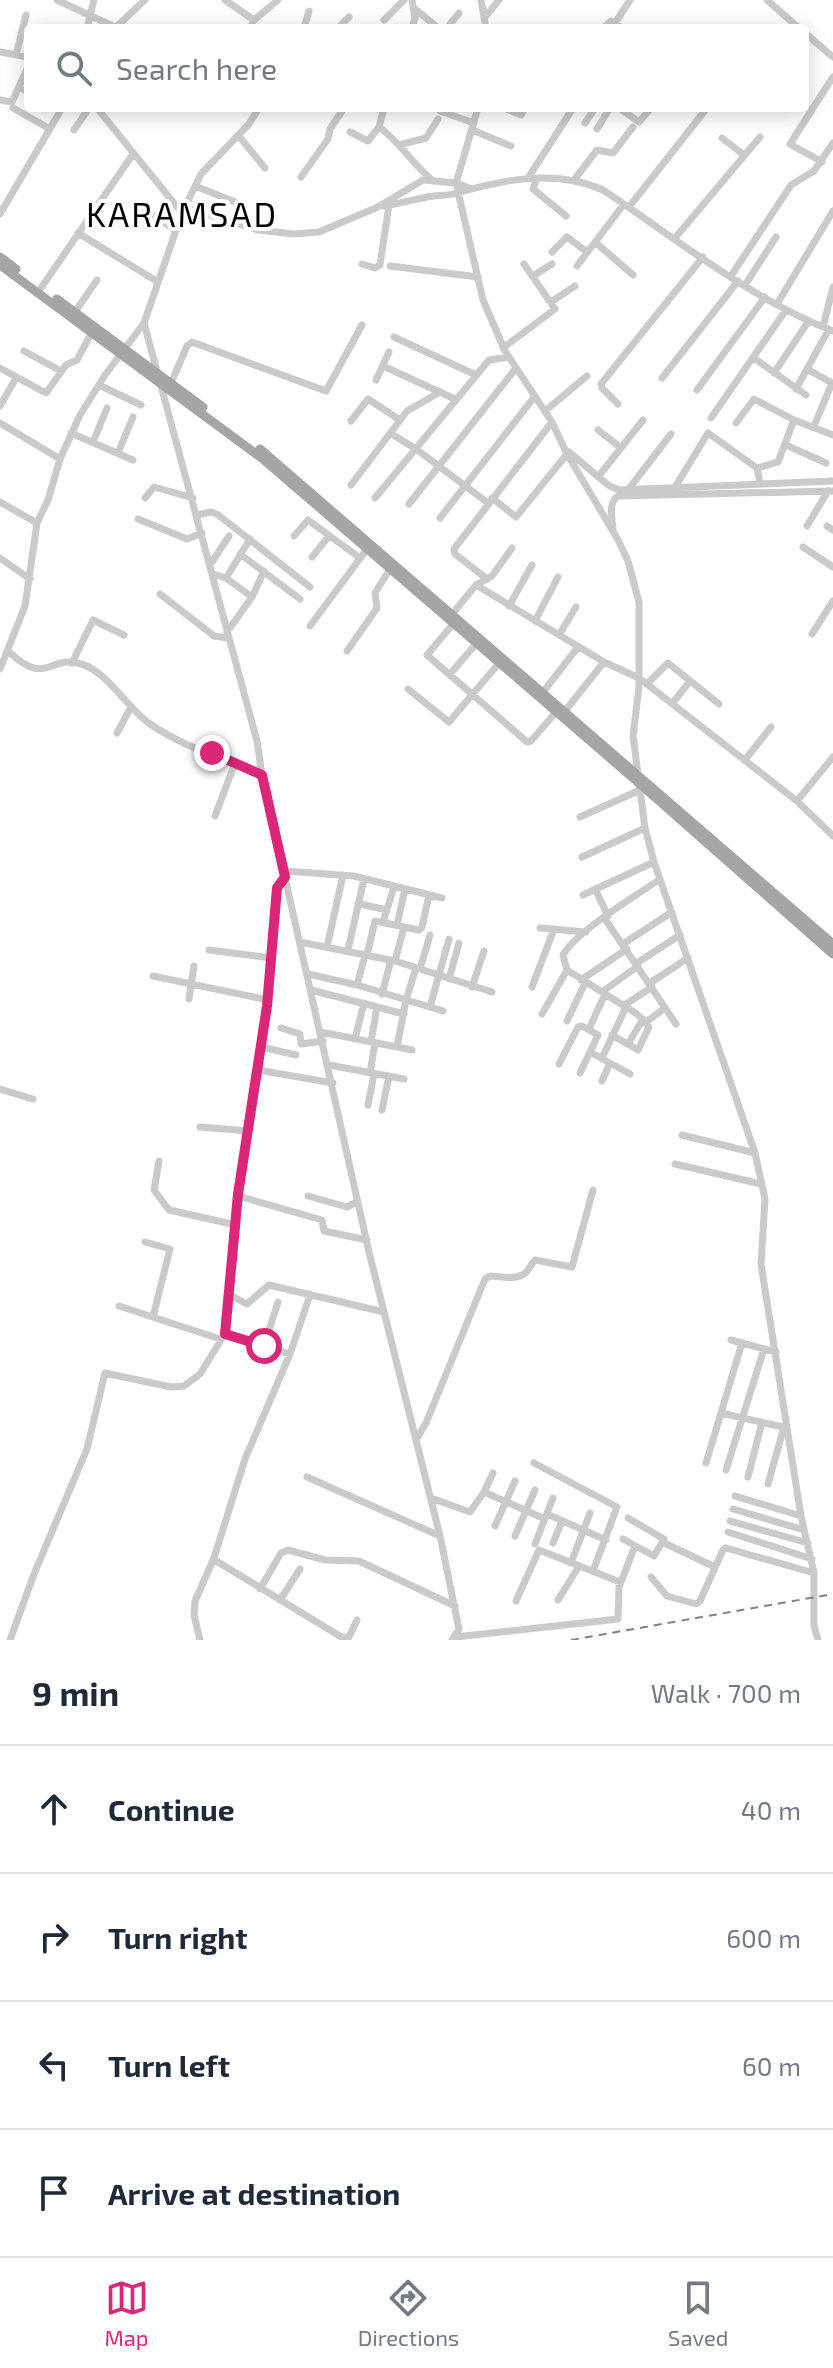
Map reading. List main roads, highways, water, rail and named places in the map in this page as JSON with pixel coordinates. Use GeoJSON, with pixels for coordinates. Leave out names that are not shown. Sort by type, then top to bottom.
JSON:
{"type":"FeatureCollection","features":[{"type":"Feature","properties":{"kind":"main road"},"geometry":{"type":"LineString","coordinates":[[0,257],[263,459],[390,569],[543,692],[560,712]]}},
{"type":"Feature","properties":{"kind":"main road"},"geometry":{"type":"LineString","coordinates":[[0,265],[92,332],[123,350]]}},
{"type":"Feature","properties":{"kind":"main road"},"geometry":{"type":"LineString","coordinates":[[164,381],[277,462],[453,619],[476,644],[833,944]]}},
{"type":"Feature","properties":{"kind":"main road"},"geometry":{"type":"LineString","coordinates":[[765,889],[833,954]]}},
{"type":"Feature","properties":{"kind":"railway"},"geometry":{"type":"LineString","coordinates":[[571,1640],[833,1594]]}},
{"type":"Feature","properties":{"kind":"district","name":"KARAMSAD"},"geometry":{"type":"Point","coordinates":[182,213]}}]}
